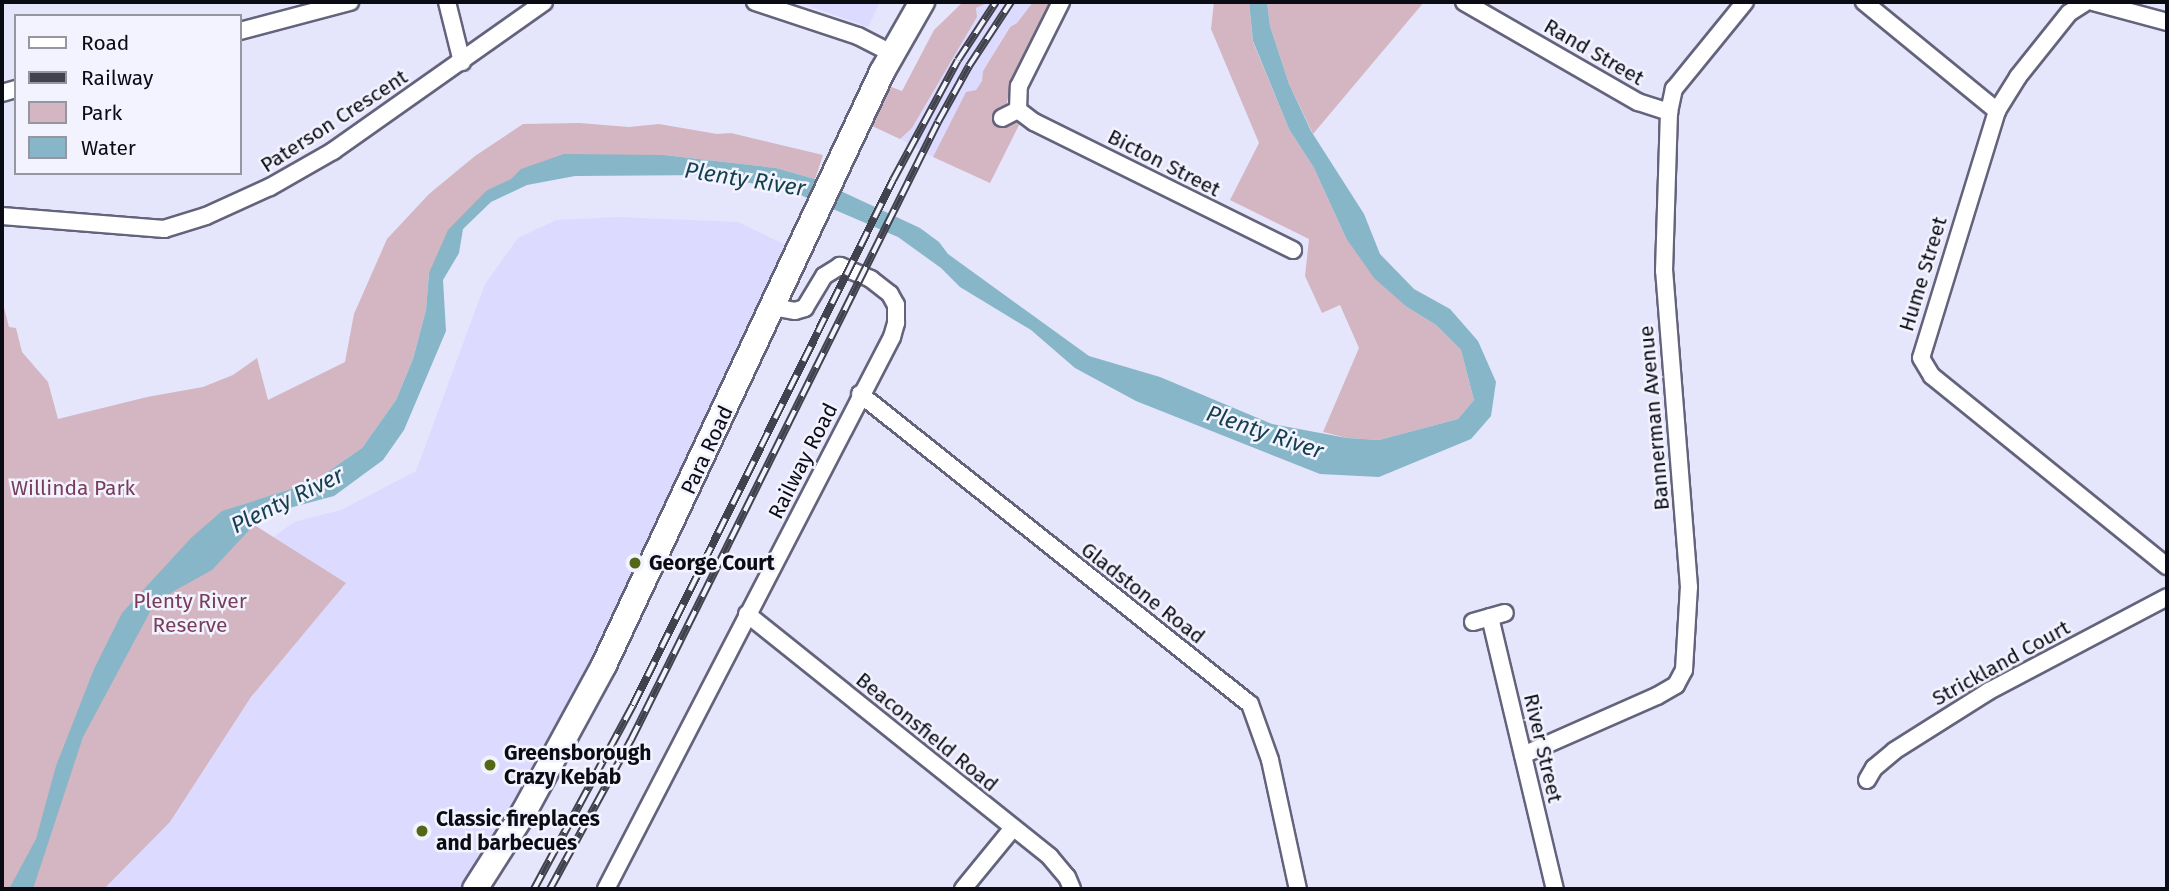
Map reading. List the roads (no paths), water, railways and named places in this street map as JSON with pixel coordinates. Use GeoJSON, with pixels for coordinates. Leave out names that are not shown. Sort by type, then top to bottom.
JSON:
{"type":"FeatureCollection","features":[{"type":"Feature","properties":{"kind":"main road","name":"Para Road"},"geometry":{"type":"LineString","coordinates":[[475,889],[524,812],[590,692],[648,576],[891,53],[922,2]]}},
{"type":"Feature","properties":{"kind":"street"},"geometry":{"type":"LineString","coordinates":[[242,30],[350,2]]}},
{"type":"Feature","properties":{"kind":"street"},"geometry":{"type":"LineString","coordinates":[[447,2],[462,62]]}},
{"type":"Feature","properties":{"kind":"street","name":"Paterson Crescent"},"geometry":{"type":"LineString","coordinates":[[2,216],[138,228],[178,226],[299,172],[462,62],[544,2]]}},
{"type":"Feature","properties":{"kind":"street"},"geometry":{"type":"LineString","coordinates":[[755,2],[858,36],[891,53]]}},
{"type":"Feature","properties":{"kind":"street"},"geometry":{"type":"LineString","coordinates":[[1002,118],[1018,110],[1019,86],[1061,2]]}},
{"type":"Feature","properties":{"kind":"street","name":"Rand Street"},"geometry":{"type":"LineString","coordinates":[[1464,2],[1638,103],[1669,112]]}},
{"type":"Feature","properties":{"kind":"street","name":"Bannerman Avenue"},"geometry":{"type":"LineString","coordinates":[[1522,755],[1664,692],[1676,685],[1684,670],[1689,587],[1664,271],[1669,112],[1674,89],[1745,2]]}},
{"type":"Feature","properties":{"kind":"street"},"geometry":{"type":"LineString","coordinates":[[1864,2],[1997,111]]}},
{"type":"Feature","properties":{"kind":"street","name":"Hume Street"},"geometry":{"type":"LineString","coordinates":[[2086,2],[2069,13],[2018,77],[1997,111],[1924,342],[1923,363],[1932,376],[2167,566]]}},
{"type":"Feature","properties":{"kind":"street"},"geometry":{"type":"LineString","coordinates":[[2093,2],[2167,22]]}},
{"type":"Feature","properties":{"kind":"street","name":"Bicton Street"},"geometry":{"type":"LineString","coordinates":[[1018,110],[1034,122],[1293,250]]}},
{"type":"Feature","properties":{"kind":"street","name":"Railway Road"},"geometry":{"type":"LineString","coordinates":[[606,889],[894,330],[896,305],[890,294],[871,279],[840,266],[824,276],[805,308],[795,311],[773,307]]}},
{"type":"Feature","properties":{"kind":"street","name":"Gladstone Road"},"geometry":{"type":"LineString","coordinates":[[860,394],[1250,704],[1270,760],[1298,889]]}},
{"type":"Feature","properties":{"kind":"street","name":"Strickland Court"},"geometry":{"type":"LineString","coordinates":[[1867,780],[1874,768],[1894,751],[1989,691],[2167,597]]}},
{"type":"Feature","properties":{"kind":"street","name":"Beaconsfield Road"},"geometry":{"type":"LineString","coordinates":[[747,614],[1055,862],[1072,889]]}},
{"type":"Feature","properties":{"kind":"street","name":"River Street"},"geometry":{"type":"LineString","coordinates":[[1473,622],[1497,615],[1522,755],[1555,889]]}},
{"type":"Feature","properties":{"kind":"street"},"geometry":{"type":"LineString","coordinates":[[963,889],[1013,828]]}},
{"type":"Feature","properties":{"kind":"water","name":"Plenty River"},"geometry":{"type":"Polygon","coordinates":[[[1249,2],[1267,2],[1270,26],[1289,84],[1311,131],[1364,214],[1380,254],[1414,289],[1450,309],[1478,341],[1496,382],[1491,416],[1471,439],[1379,477],[1320,474],[1136,401],[1075,368],[1031,330],[960,287],[941,268],[898,237],[791,191],[709,175],[575,176],[527,185],[491,202],[463,229],[459,253],[443,280],[446,331],[404,430],[383,460],[334,496],[278,511],[254,525],[212,570],[174,591],[151,610],[83,737],[33,889],[9,889],[36,839],[56,766],[94,669],[122,613],[191,538],[222,511],[313,482],[362,448],[396,400],[413,359],[426,310],[429,273],[448,230],[487,190],[511,179],[521,169],[564,154],[664,155],[776,168],[815,179],[920,228],[939,242],[948,254],[1089,356],[1160,377],[1272,424],[1347,438],[1379,440],[1458,419],[1474,400],[1461,350],[1436,325],[1407,307],[1374,278],[1346,238],[1314,168],[1289,129],[1253,41],[1249,2]]]}},
{"type":"Feature","properties":{"kind":"railway"},"geometry":{"type":"LineString","coordinates":[[534,889],[633,705],[893,180],[958,60],[996,2]]}},
{"type":"Feature","properties":{"kind":"railway"},"geometry":{"type":"LineString","coordinates":[[550,889],[631,740],[938,122],[969,66],[1011,2]]}},
{"type":"Feature","properties":{"kind":"place","name":"George Court"},"geometry":{"type":"Point","coordinates":[635,563]}},
{"type":"Feature","properties":{"kind":"place","name":"Greensborough Crazy Kebab"},"geometry":{"type":"Point","coordinates":[490,765]}},
{"type":"Feature","properties":{"kind":"place","name":"Classic fireplaces and barbecues"},"geometry":{"type":"Point","coordinates":[422,831]}},
{"type":"Feature","properties":{"kind":"park label","name":"Willinda Park"},"geometry":{"type":"Point","coordinates":[73,488]}},
{"type":"Feature","properties":{"kind":"park label","name":"Plenty River Reserve"},"geometry":{"type":"Point","coordinates":[190,613]}}]}
